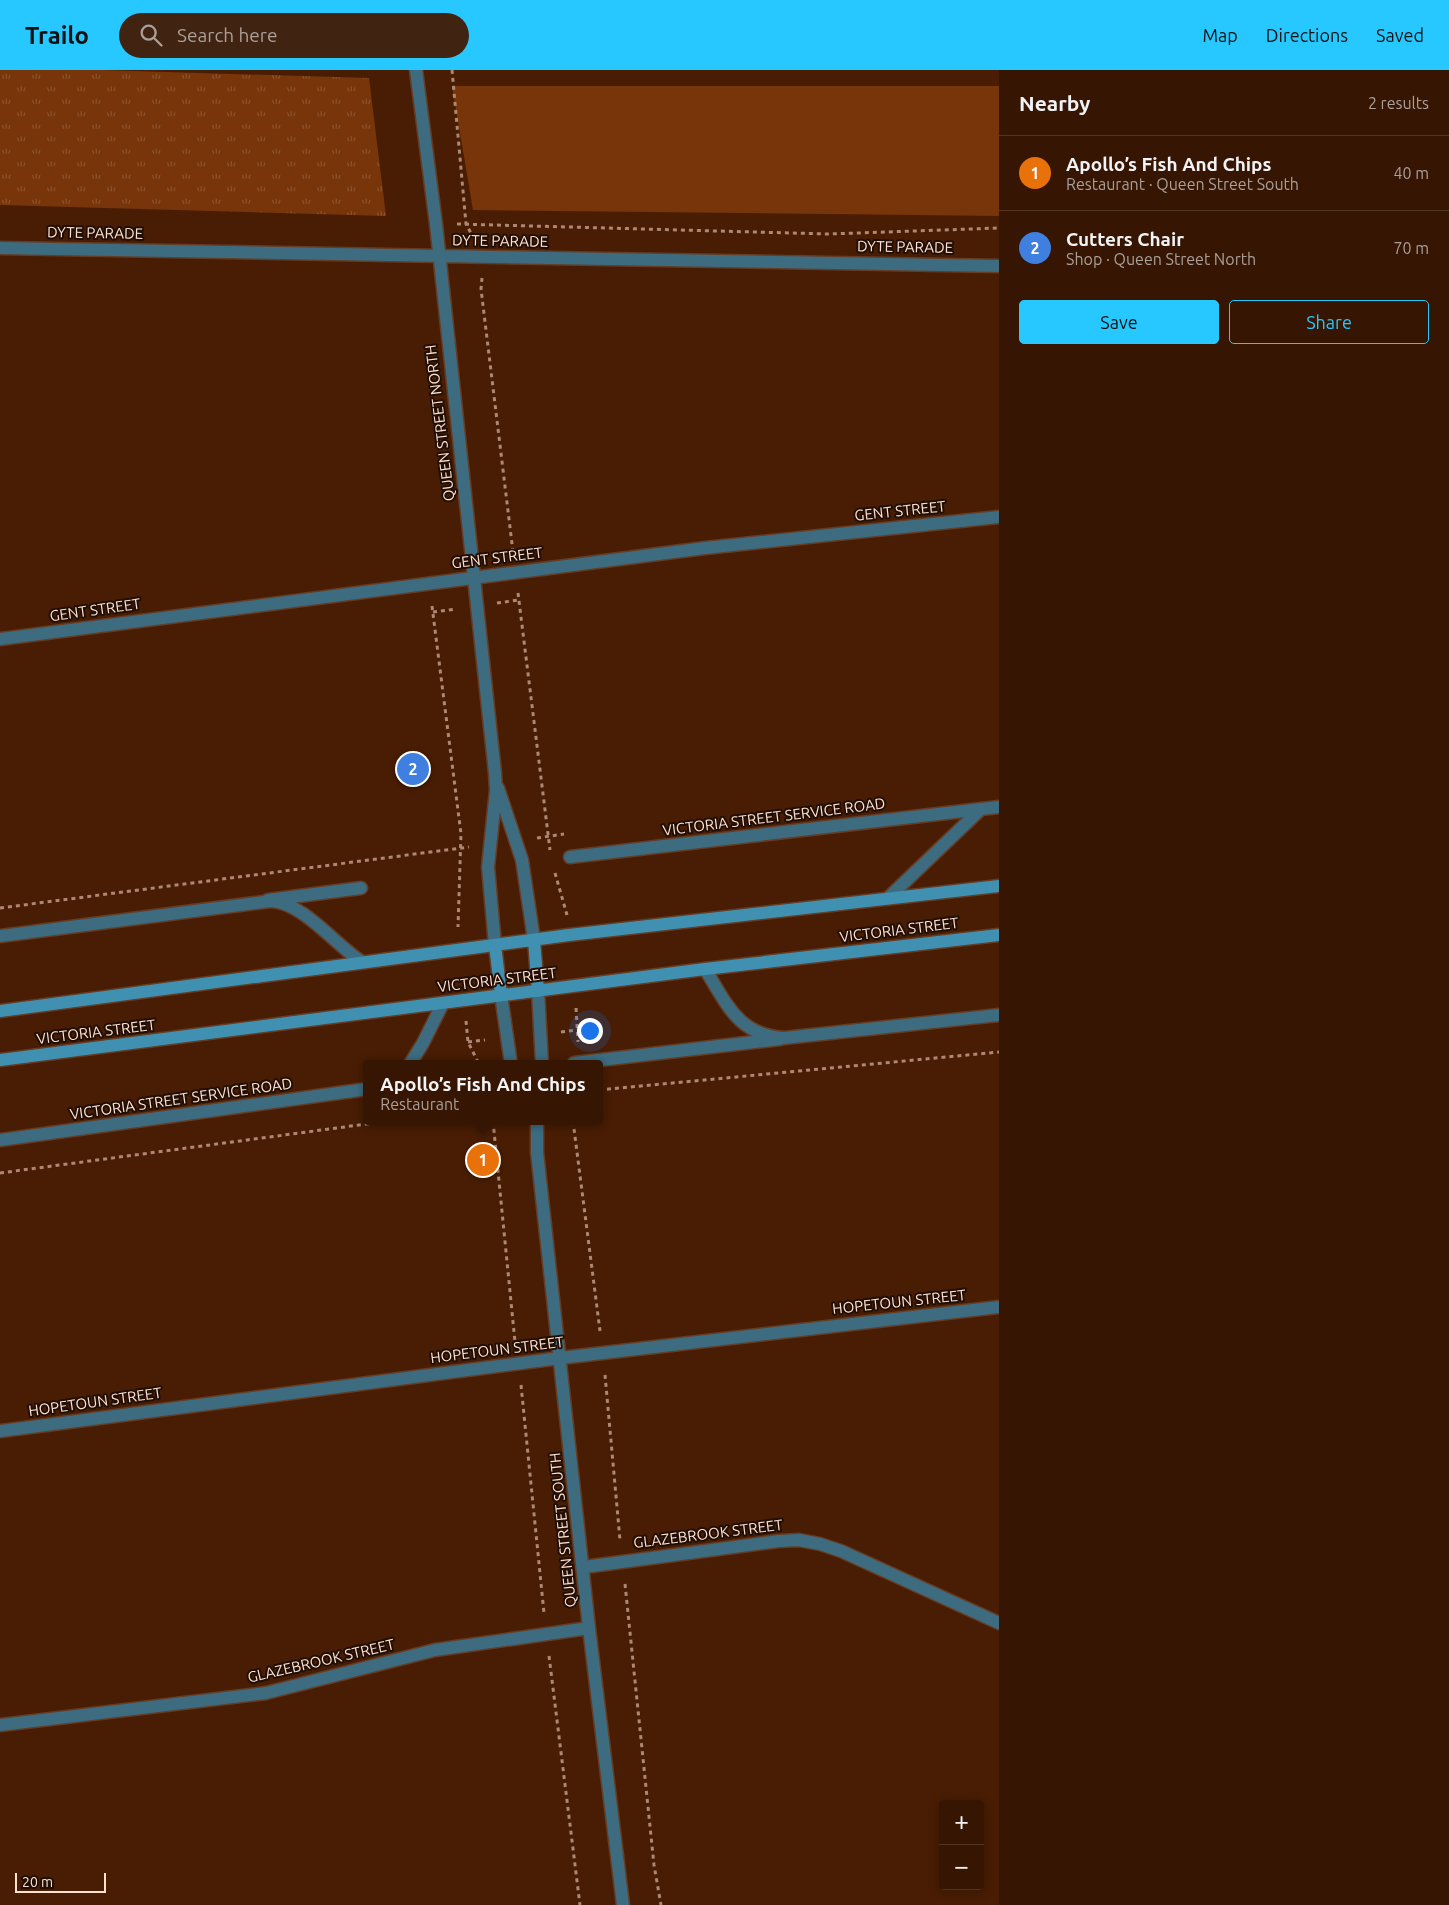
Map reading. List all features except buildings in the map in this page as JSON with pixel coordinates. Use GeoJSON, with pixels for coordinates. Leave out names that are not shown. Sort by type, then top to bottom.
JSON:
{"type":"FeatureCollection","features":[{"type":"Feature","properties":{"kind":"main road"},"geometry":{"type":"LineString","coordinates":[[0,1011],[534,940],[999,886]]}},
{"type":"Feature","properties":{"kind":"main road","name":"VICTORIA STREET"},"geometry":{"type":"LineString","coordinates":[[0,1060],[705,969],[999,935]]}},
{"type":"Feature","properties":{"kind":"main road"},"geometry":{"type":"LineString","coordinates":[[534,940],[538,991]]}},
{"type":"Feature","properties":{"kind":"main road"},"geometry":{"type":"LineString","coordinates":[[495,946],[501,995]]}},
{"type":"Feature","properties":{"kind":"street","name":"QUEEN STREET NORTH"},"geometry":{"type":"LineString","coordinates":[[416,73],[436,224],[437,256],[495,773],[496,790],[488,867],[495,946]]}},
{"type":"Feature","properties":{"kind":"street","name":"DYTE PARADE"},"geometry":{"type":"LineString","coordinates":[[0,248],[658,258],[999,266]]}},
{"type":"Feature","properties":{"kind":"street","name":"GENT STREET"},"geometry":{"type":"LineString","coordinates":[[0,639],[430,582],[715,547],[999,517]]}},
{"type":"Feature","properties":{"kind":"street","name":"QUEEN STREET NORTH"},"geometry":{"type":"LineString","coordinates":[[495,773],[522,860],[534,940]]}},
{"type":"Feature","properties":{"kind":"street","name":"VICTORIA STREET SERVICE ROAD"},"geometry":{"type":"LineString","coordinates":[[570,857],[999,807]]}},
{"type":"Feature","properties":{"kind":"street"},"geometry":{"type":"LineString","coordinates":[[888,898],[981,809]]}},
{"type":"Feature","properties":{"kind":"street"},"geometry":{"type":"LineString","coordinates":[[0,936],[361,888]]}},
{"type":"Feature","properties":{"kind":"street"},"geometry":{"type":"LineString","coordinates":[[263,901],[277,901],[304,915],[348,953],[362,962]]}},
{"type":"Feature","properties":{"kind":"street"},"geometry":{"type":"LineString","coordinates":[[705,969],[730,1008],[746,1027],[763,1036],[784,1038]]}},
{"type":"Feature","properties":{"kind":"street"},"geometry":{"type":"LineString","coordinates":[[538,991],[542,1060]]}},
{"type":"Feature","properties":{"kind":"street"},"geometry":{"type":"LineString","coordinates":[[501,995],[510,1060]]}},
{"type":"Feature","properties":{"kind":"street"},"geometry":{"type":"LineString","coordinates":[[412,1060],[443,1003]]}},
{"type":"Feature","properties":{"kind":"street"},"geometry":{"type":"LineString","coordinates":[[599,1060],[999,1015]]}},
{"type":"Feature","properties":{"kind":"street","name":"VICTORIA STREET SERVICE ROAD"},"geometry":{"type":"LineString","coordinates":[[0,1140],[363,1090]]}},
{"type":"Feature","properties":{"kind":"street","name":"QUEEN STREET SOUTH"},"geometry":{"type":"LineString","coordinates":[[531,1125],[537,1152],[584,1567],[589,1628],[623,1905]]}},
{"type":"Feature","properties":{"kind":"street","name":"QUEEN STREET SOUTH"},"geometry":{"type":"LineString","coordinates":[[537,1125],[537,1152]]}},
{"type":"Feature","properties":{"kind":"street","name":"HOPETOUN STREET"},"geometry":{"type":"LineString","coordinates":[[0,1431],[518,1363],[999,1307]]}},
{"type":"Feature","properties":{"kind":"street","name":"GLAZEBROOK STREET"},"geometry":{"type":"LineString","coordinates":[[584,1567],[799,1540],[841,1551],[999,1623]]}},
{"type":"Feature","properties":{"kind":"street","name":"GLAZEBROOK STREET"},"geometry":{"type":"LineString","coordinates":[[0,1725],[266,1693],[435,1650],[589,1628]]}},
{"type":"Feature","properties":{"kind":"path"},"geometry":{"type":"LineString","coordinates":[[452,72],[466,224],[829,234],[999,228]]}},
{"type":"Feature","properties":{"kind":"path"},"geometry":{"type":"LineString","coordinates":[[481,289],[547,836]]}},
{"type":"Feature","properties":{"kind":"path"},"geometry":{"type":"LineString","coordinates":[[0,908],[460,848],[461,834],[430,582]]}},
{"type":"Feature","properties":{"kind":"path"},"geometry":{"type":"LineString","coordinates":[[603,1090],[999,1052]]}},
{"type":"Feature","properties":{"kind":"path"},"geometry":{"type":"LineString","coordinates":[[0,1174],[363,1125]]}},
{"type":"Feature","properties":{"kind":"path"},"geometry":{"type":"LineString","coordinates":[[493,1125],[546,1633],[580,1905]]}},
{"type":"Feature","properties":{"kind":"path"},"geometry":{"type":"LineString","coordinates":[[574,1125],[602,1353],[653,1856],[662,1905]]}},
{"type":"Feature","properties":{"kind":"green space"},"geometry":{"type":"Polygon","coordinates":[[[0,70],[101,70],[369,78],[386,216],[0,205],[0,70]]]}},
{"type":"Feature","properties":{"kind":"green space"},"geometry":{"type":"Polygon","coordinates":[[[452,86],[999,86],[999,216],[473,210],[452,86]]]}},
{"type":"Feature","properties":{"kind":"place","name":"Cutters Chair"},"geometry":{"type":"Point","coordinates":[413,769]}},
{"type":"Feature","properties":{"kind":"place","name":"Apollo’s Fish And Chips"},"geometry":{"type":"Point","coordinates":[483,1160]}}]}
